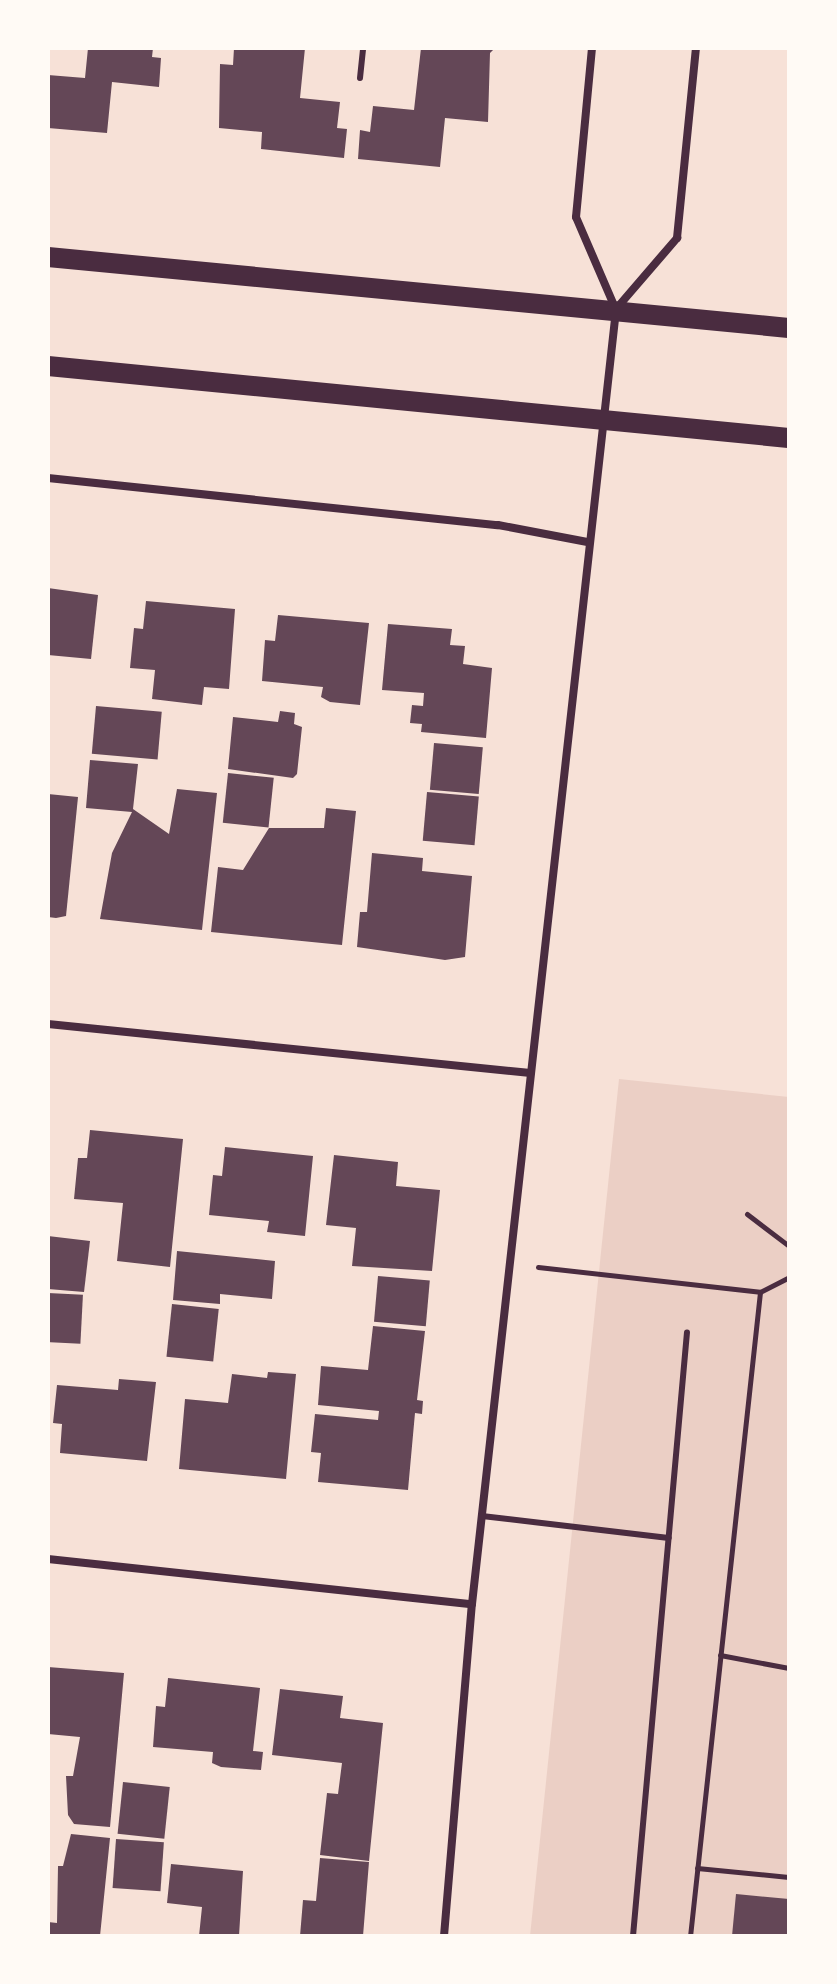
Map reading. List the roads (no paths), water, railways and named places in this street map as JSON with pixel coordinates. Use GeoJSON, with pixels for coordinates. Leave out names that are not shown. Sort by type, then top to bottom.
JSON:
{"type":"FeatureCollection","features":[{"type":"Feature","properties":{"kind":"main road"},"geometry":{"type":"LineString","coordinates":[[48,257],[789,328]]}},
{"type":"Feature","properties":{"kind":"main road"},"geometry":{"type":"LineString","coordinates":[[48,366],[604,417],[789,438]]}},
{"type":"Feature","properties":{"kind":"street"},"geometry":{"type":"LineString","coordinates":[[444,1936],[472,1604],[587,542],[616,310],[576,217],[592,48]]}},
{"type":"Feature","properties":{"kind":"street"},"geometry":{"type":"LineString","coordinates":[[616,310],[677,238],[696,48]]}},
{"type":"Feature","properties":{"kind":"street"},"geometry":{"type":"LineString","coordinates":[[48,478],[498,525],[587,542]]}},
{"type":"Feature","properties":{"kind":"street"},"geometry":{"type":"LineString","coordinates":[[48,1024],[531,1073]]}},
{"type":"Feature","properties":{"kind":"street"},"geometry":{"type":"LineString","coordinates":[[48,1559],[472,1604]]}},
{"type":"Feature","properties":{"kind":"lane"},"geometry":{"type":"LineString","coordinates":[[360,78],[363,48]]}},
{"type":"Feature","properties":{"kind":"lane"},"geometry":{"type":"LineString","coordinates":[[633,1936],[687,1332]]}},
{"type":"Feature","properties":{"kind":"lane"},"geometry":{"type":"LineString","coordinates":[[482,1516],[669,1538]]}}]}
